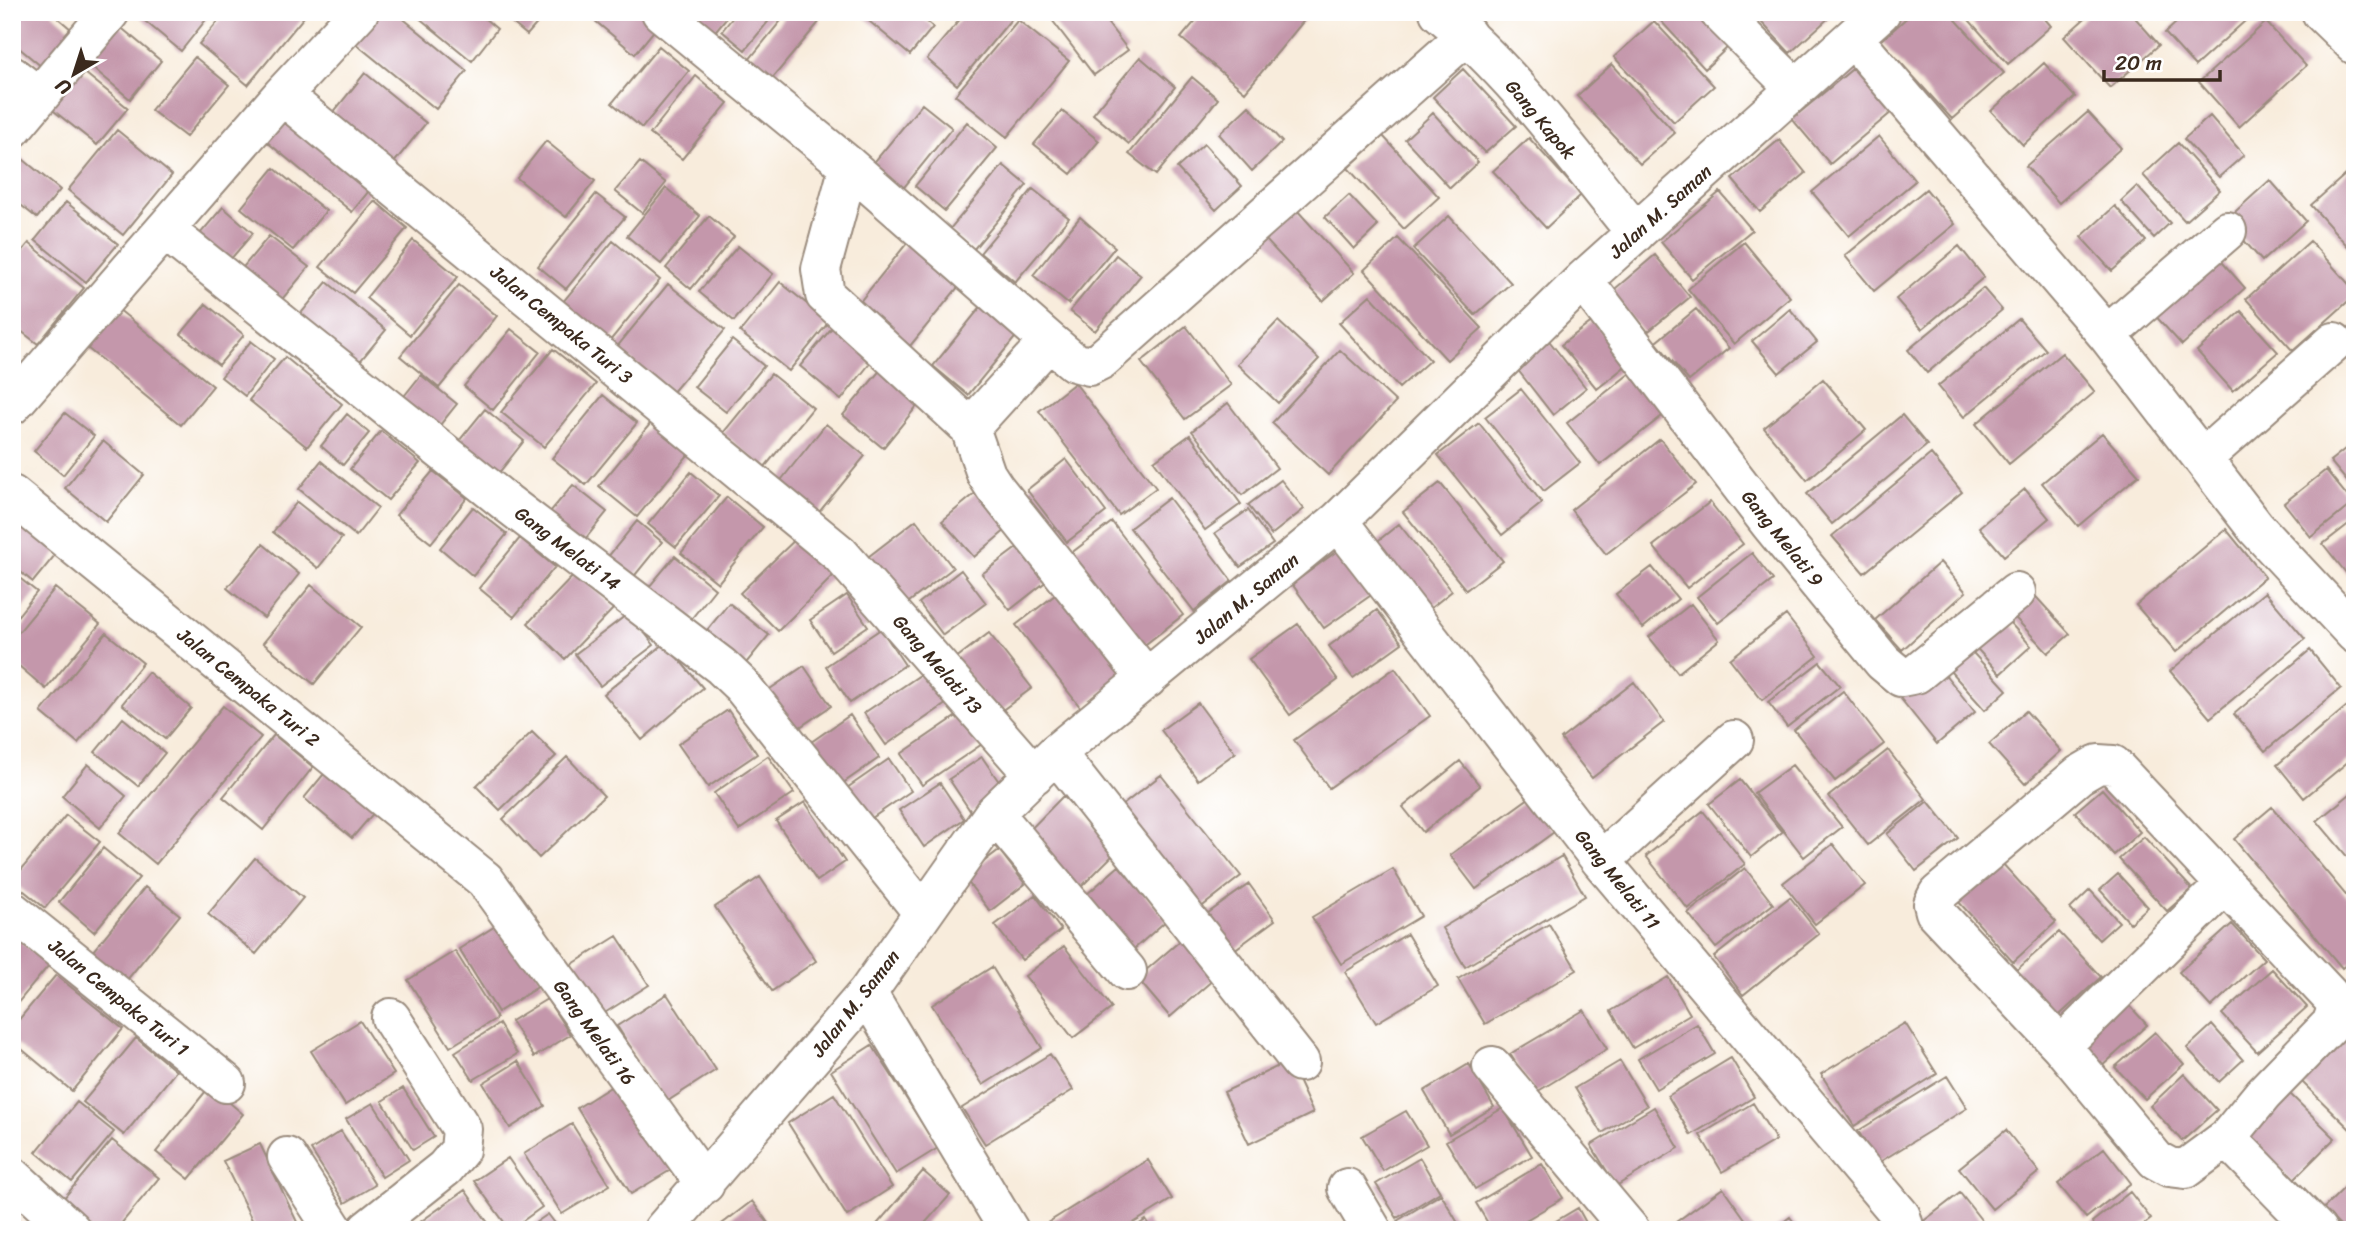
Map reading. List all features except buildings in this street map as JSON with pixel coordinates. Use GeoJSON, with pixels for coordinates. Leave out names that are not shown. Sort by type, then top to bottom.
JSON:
{"type":"FeatureCollection","features":[{"type":"Feature","properties":{"kind":"street"},"geometry":{"type":"LineString","coordinates":[[12,129],[25,86],[110,12]]}},
{"type":"Feature","properties":{"kind":"street"},"geometry":{"type":"LineString","coordinates":[[12,405],[282,95],[359,12]]}},
{"type":"Feature","properties":{"kind":"street"},"geometry":{"type":"LineString","coordinates":[[662,12],[849,166],[1074,362],[1089,366],[1101,360],[1453,24]]}},
{"type":"Feature","properties":{"kind":"street"},"geometry":{"type":"LineString","coordinates":[[1719,12],[1796,89]]}},
{"type":"Feature","properties":{"kind":"street","name":"Jalan M. Saman"},"geometry":{"type":"LineString","coordinates":[[663,1230],[867,993],[994,813],[1045,764],[1338,521],[1583,280],[1881,12]]}},
{"type":"Feature","properties":{"kind":"street"},"geometry":{"type":"LineString","coordinates":[[2321,12],[2355,45]]}},
{"type":"Feature","properties":{"kind":"street","name":"Gang Kapok"},"geometry":{"type":"LineString","coordinates":[[1453,24],[1526,99],[1636,233]]}},
{"type":"Feature","properties":{"kind":"street"},"geometry":{"type":"LineString","coordinates":[[1853,38],[2107,335],[2256,528],[2355,634]]}},
{"type":"Feature","properties":{"kind":"street","name":"Jalan Cempaka Turi 3"},"geometry":{"type":"LineString","coordinates":[[282,95],[840,554]]}},
{"type":"Feature","properties":{"kind":"street"},"geometry":{"type":"LineString","coordinates":[[849,166],[821,269],[825,295],[970,428],[986,474],[995,488],[1147,680]]}},
{"type":"Feature","properties":{"kind":"street","name":"Gang Melati 14"},"geometry":{"type":"LineString","coordinates":[[166,231],[507,503],[721,666],[741,685],[923,913]]}},
{"type":"Feature","properties":{"kind":"street"},"geometry":{"type":"LineString","coordinates":[[2107,335],[2227,231]]}},
{"type":"Feature","properties":{"kind":"street","name":"Gang Melati 9"},"geometry":{"type":"LineString","coordinates":[[1583,280],[1770,524],[1883,662],[1901,677],[1916,674],[2016,592]]}},
{"type":"Feature","properties":{"kind":"street"},"geometry":{"type":"LineString","coordinates":[[970,428],[1049,341]]}},
{"type":"Feature","properties":{"kind":"street"},"geometry":{"type":"LineString","coordinates":[[2203,458],[2334,342]]}},
{"type":"Feature","properties":{"kind":"street","name":"Jalan Cempaka Turi 2"},"geometry":{"type":"LineString","coordinates":[[12,495],[485,880]]}},
{"type":"Feature","properties":{"kind":"street","name":"Gang Melati 11"},"geometry":{"type":"LineString","coordinates":[[1338,521],[1601,861],[1901,1216],[1905,1230]]}},
{"type":"Feature","properties":{"kind":"street","name":"Gang Melati 13"},"geometry":{"type":"LineString","coordinates":[[840,554],[1045,764],[1300,1062]]}},
{"type":"Feature","properties":{"kind":"street"},"geometry":{"type":"LineString","coordinates":[[1601,861],[1734,740]]}},
{"type":"Feature","properties":{"kind":"street"},"geometry":{"type":"LineString","coordinates":[[2098,764],[2113,765],[2333,999],[2336,1011],[2330,1024],[2263,1094],[2227,1138],[2185,1169],[2169,1167],[2156,1160],[2061,1046],[1939,919],[1933,904],[1938,894],[2079,775],[2098,764]]}},
{"type":"Feature","properties":{"kind":"street"},"geometry":{"type":"LineString","coordinates":[[994,813],[1127,971]]}},
{"type":"Feature","properties":{"kind":"street","name":"Gang Melati 16"},"geometry":{"type":"LineString","coordinates":[[485,880],[705,1184]]}},
{"type":"Feature","properties":{"kind":"street"},"geometry":{"type":"LineString","coordinates":[[2061,1046],[2225,885]]}},
{"type":"Feature","properties":{"kind":"street","name":"Jalan Cempaka Turi 1"},"geometry":{"type":"LineString","coordinates":[[12,911],[226,1083]]}},
{"type":"Feature","properties":{"kind":"street"},"geometry":{"type":"LineString","coordinates":[[867,993],[1009,1230]]}},
{"type":"Feature","properties":{"kind":"street"},"geometry":{"type":"LineString","coordinates":[[366,1230],[445,1168],[460,1150],[462,1129],[391,1018]]}},
{"type":"Feature","properties":{"kind":"street"},"geometry":{"type":"LineString","coordinates":[[1492,1066],[1630,1230]]}},
{"type":"Feature","properties":{"kind":"street"},"geometry":{"type":"LineString","coordinates":[[2227,1138],[2317,1230]]}},
{"type":"Feature","properties":{"kind":"street"},"geometry":{"type":"LineString","coordinates":[[287,1157],[334,1230]]}},
{"type":"Feature","properties":{"kind":"street"},"geometry":{"type":"LineString","coordinates":[[12,1176],[71,1230]]}},
{"type":"Feature","properties":{"kind":"street"},"geometry":{"type":"LineString","coordinates":[[1348,1188],[1372,1230]]}}]}
